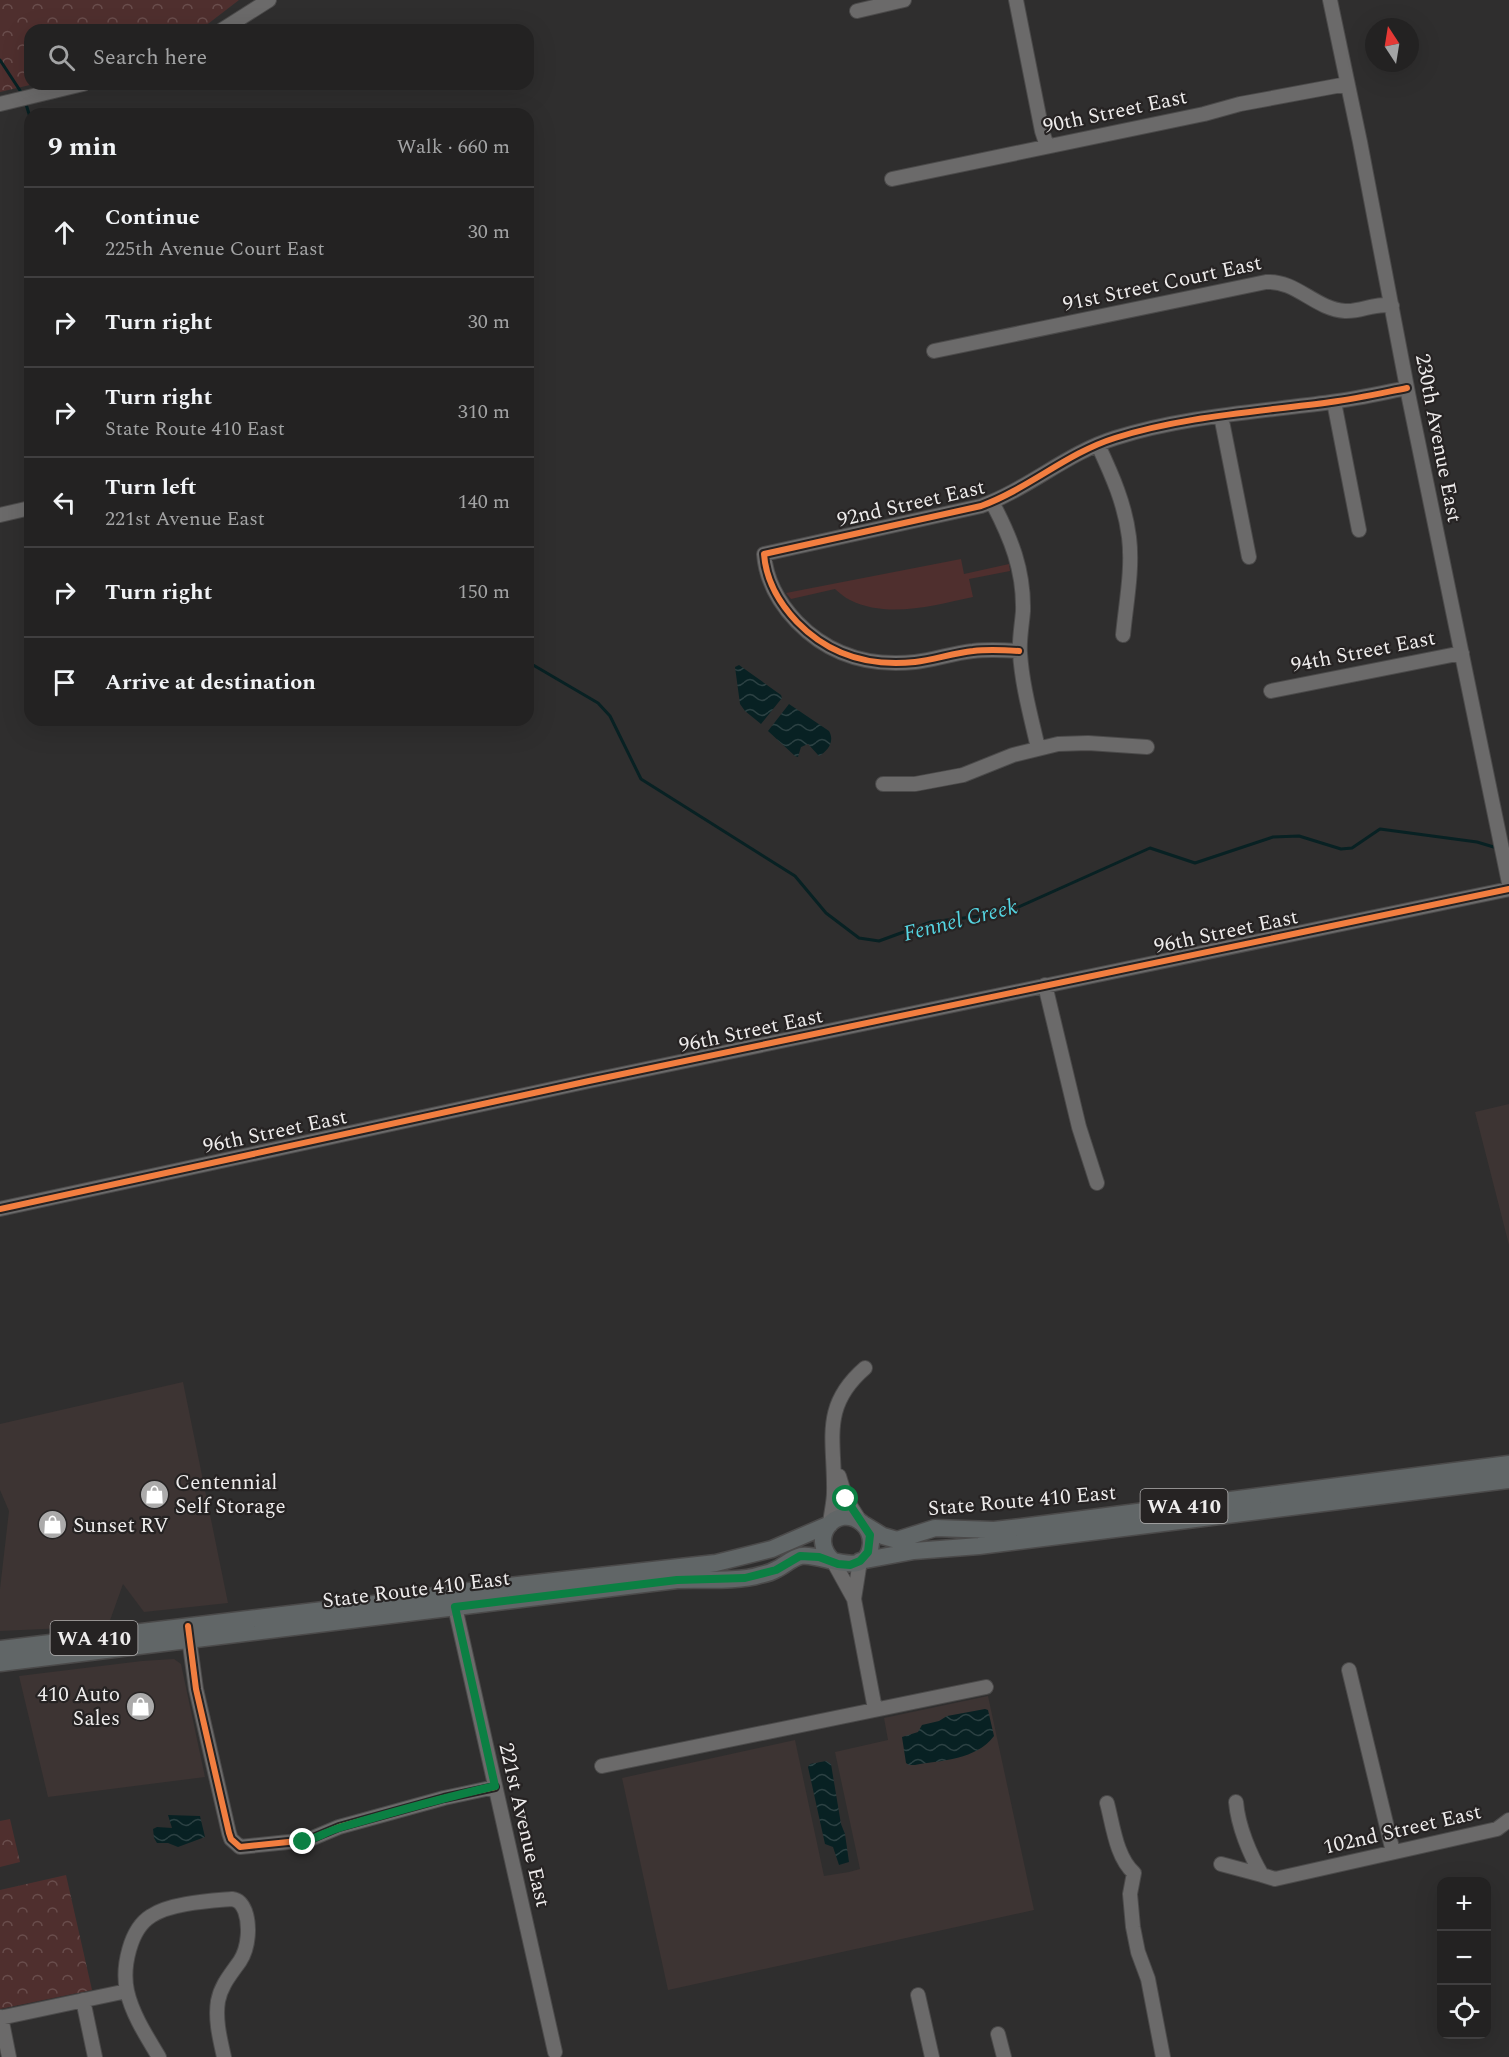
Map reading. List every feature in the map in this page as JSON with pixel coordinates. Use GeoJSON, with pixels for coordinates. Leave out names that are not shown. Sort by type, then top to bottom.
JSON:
{"type":"FeatureCollection","features":[{"type":"Feature","properties":{"kind":"main road","name":"State Route 410 East"},"geometry":{"type":"LineString","coordinates":[[862,1523],[883,1536],[897,1540],[936,1528],[994,1530],[1509,1464]]}},
{"type":"Feature","properties":{"kind":"main road","name":"State Route 410 East"},"geometry":{"type":"LineString","coordinates":[[860,1561],[914,1551],[979,1546],[1509,1480]]}},
{"type":"Feature","properties":{"kind":"main road","name":"WA 410"},"geometry":{"type":"LineString","coordinates":[[830,1524],[844,1517],[862,1523]]}},
{"type":"Feature","properties":{"kind":"main road"},"geometry":{"type":"LineString","coordinates":[[860,1561],[870,1546],[870,1535],[862,1523]]}},
{"type":"Feature","properties":{"kind":"main road","name":"State Route 410 East"},"geometry":{"type":"LineString","coordinates":[[0,1663],[491,1588],[716,1563],[772,1549],[830,1524]]}},
{"type":"Feature","properties":{"kind":"main road"},"geometry":{"type":"LineString","coordinates":[[830,1524],[825,1530],[822,1541],[825,1552],[833,1561]]}},
{"type":"Feature","properties":{"kind":"main road","name":"State Route 410 East"},"geometry":{"type":"LineString","coordinates":[[0,1649],[455,1607],[677,1580],[745,1578],[776,1570],[800,1556],[819,1557],[833,1561]]}},
{"type":"Feature","properties":{"kind":"main road","name":"WA 410"},"geometry":{"type":"LineString","coordinates":[[833,1561],[850,1565],[860,1561]]}},
{"type":"Feature","properties":{"kind":"street"},"geometry":{"type":"LineString","coordinates":[[231,24],[268,0]]}},
{"type":"Feature","properties":{"kind":"street"},"geometry":{"type":"LineString","coordinates":[[857,10],[904,0]]}},
{"type":"Feature","properties":{"kind":"street"},"geometry":{"type":"LineString","coordinates":[[1016,0],[1047,146]]}},
{"type":"Feature","properties":{"kind":"street","name":"230th Avenue East"},"geometry":{"type":"LineString","coordinates":[[1330,0],[1509,884]]}},
{"type":"Feature","properties":{"kind":"street","name":"90th Street East"},"geometry":{"type":"LineString","coordinates":[[892,179],[1204,114],[1240,104],[1347,84]]}},
{"type":"Feature","properties":{"kind":"street"},"geometry":{"type":"LineString","coordinates":[[0,104],[59,90]]}},
{"type":"Feature","properties":{"kind":"street","name":"91st Street Court East"},"geometry":{"type":"LineString","coordinates":[[934,351],[1266,282],[1277,281],[1292,286],[1320,303],[1344,311],[1383,303],[1392,306]]}},
{"type":"Feature","properties":{"kind":"street","name":"92nd Street East"},"geometry":{"type":"LineString","coordinates":[[1019,651],[976,650],[899,663],[865,661],[837,652],[819,643],[792,616],[774,593],[765,570],[764,554],[981,506],[1098,445],[1132,433],[1221,416],[1334,402],[1407,388]]}},
{"type":"Feature","properties":{"kind":"street"},"geometry":{"type":"LineString","coordinates":[[1334,402],[1359,530]]}},
{"type":"Feature","properties":{"kind":"street"},"geometry":{"type":"LineString","coordinates":[[1221,416],[1249,556]]}},
{"type":"Feature","properties":{"kind":"street"},"geometry":{"type":"LineString","coordinates":[[1098,445],[1119,491],[1129,538],[1130,564],[1123,634]]}},
{"type":"Feature","properties":{"kind":"street"},"geometry":{"type":"LineString","coordinates":[[992,502],[1012,540],[1020,571],[1023,609],[1019,651],[1038,748]]}},
{"type":"Feature","properties":{"kind":"street"},"geometry":{"type":"LineString","coordinates":[[0,515],[24,509]]}},
{"type":"Feature","properties":{"kind":"street","name":"94th Street East"},"geometry":{"type":"LineString","coordinates":[[1271,691],[1462,653]]}},
{"type":"Feature","properties":{"kind":"street"},"geometry":{"type":"LineString","coordinates":[[883,784],[915,784],[963,775],[994,762],[1058,744],[1088,742],[1147,747]]}},
{"type":"Feature","properties":{"kind":"street","name":"96th Street East"},"geometry":{"type":"LineString","coordinates":[[0,1209],[589,1081],[1509,888]]}},
{"type":"Feature","properties":{"kind":"street"},"geometry":{"type":"LineString","coordinates":[[1045,985],[1079,1127],[1096,1183]]}},
{"type":"Feature","properties":{"kind":"street"},"geometry":{"type":"LineString","coordinates":[[830,1524],[834,1494],[831,1436],[837,1406],[847,1388],[865,1368]]}},
{"type":"Feature","properties":{"kind":"street"},"geometry":{"type":"LineString","coordinates":[[833,1456],[846,1499],[862,1523]]}},
{"type":"Feature","properties":{"kind":"street"},"geometry":{"type":"LineString","coordinates":[[833,1561],[854,1599],[875,1709]]}},
{"type":"Feature","properties":{"kind":"street"},"geometry":{"type":"LineString","coordinates":[[854,1599],[860,1561]]}},
{"type":"Feature","properties":{"kind":"street","name":"221st Avenue East"},"geometry":{"type":"LineString","coordinates":[[455,1607],[555,2052]]}},
{"type":"Feature","properties":{"kind":"street"},"geometry":{"type":"LineString","coordinates":[[188,1633],[196,1689],[229,1833],[231,1839],[240,1847],[308,1840],[339,1827],[495,1786]]}},
{"type":"Feature","properties":{"kind":"street"},"geometry":{"type":"LineString","coordinates":[[1349,1670],[1393,1852]]}},
{"type":"Feature","properties":{"kind":"street"},"geometry":{"type":"LineString","coordinates":[[602,1766],[986,1687]]}},
{"type":"Feature","properties":{"kind":"street"},"geometry":{"type":"LineString","coordinates":[[1236,1802],[1244,1832],[1262,1875]]}},
{"type":"Feature","properties":{"kind":"street"},"geometry":{"type":"LineString","coordinates":[[1107,1803],[1121,1852],[1128,1867],[1134,1873],[1130,1894],[1133,1927],[1138,1952],[1148,1979],[1163,2057]]}},
{"type":"Feature","properties":{"kind":"street","name":"102nd Street East"},"geometry":{"type":"LineString","coordinates":[[1262,1875],[1275,1879],[1302,1873],[1497,1829],[1509,1820]]}},
{"type":"Feature","properties":{"kind":"street"},"geometry":{"type":"LineString","coordinates":[[1221,1864],[1262,1875]]}},
{"type":"Feature","properties":{"kind":"street"},"geometry":{"type":"LineString","coordinates":[[159,2057],[135,2014],[127,1991],[128,1956],[135,1933],[139,1926],[151,1916],[165,1910],[232,1899],[238,1900],[243,1905],[249,1928],[246,1946],[240,1961],[226,1980],[218,2002],[218,2030],[224,2057]]}},
{"type":"Feature","properties":{"kind":"street"},"geometry":{"type":"LineString","coordinates":[[9,2057],[0,2018],[127,1991]]}},
{"type":"Feature","properties":{"kind":"street"},"geometry":{"type":"LineString","coordinates":[[918,1995],[932,2057]]}},
{"type":"Feature","properties":{"kind":"street"},"geometry":{"type":"LineString","coordinates":[[83,2000],[95,2057]]}},
{"type":"Feature","properties":{"kind":"street"},"geometry":{"type":"LineString","coordinates":[[998,2034],[1004,2057]]}},
{"type":"Feature","properties":{"kind":"shaded area"},"geometry":{"type":"Polygon","coordinates":[[[1509,1104],[1509,1245],[1475,1112],[1509,1104]]]}},
{"type":"Feature","properties":{"kind":"shaded area"},"geometry":{"type":"Polygon","coordinates":[[[183,1382],[228,1603],[144,1612],[123,1584],[108,1626],[0,1631],[0,1589],[9,1511],[0,1490],[0,1424],[183,1382]]]}},
{"type":"Feature","properties":{"kind":"shaded area"},"geometry":{"type":"Polygon","coordinates":[[[174,1659],[181,1664],[205,1777],[48,1797],[19,1676],[174,1659]]]}},
{"type":"Feature","properties":{"kind":"shaded area"},"geometry":{"type":"Polygon","coordinates":[[[988,1696],[1034,1910],[668,1990],[622,1778],[795,1740],[824,1876],[849,1872],[860,1869],[835,1752],[888,1740],[884,1718],[988,1696]]]}},
{"type":"Feature","properties":{"kind":"green space"},"geometry":{"type":"Polygon","coordinates":[[[0,0],[239,0],[208,24],[24,24],[24,86],[0,92],[0,0]]]}},
{"type":"Feature","properties":{"kind":"green space"},"geometry":{"type":"Polygon","coordinates":[[[961,559],[964,574],[1009,564],[1010,571],[969,579],[973,597],[912,609],[880,609],[865,606],[848,599],[835,589],[791,599],[786,593],[961,559]]]}},
{"type":"Feature","properties":{"kind":"green space"},"geometry":{"type":"Polygon","coordinates":[[[10,1819],[20,1862],[0,1867],[0,1821],[10,1819]]]}},
{"type":"Feature","properties":{"kind":"green space"},"geometry":{"type":"Polygon","coordinates":[[[66,1875],[92,1990],[0,2009],[0,1890],[66,1875]]]}},
{"type":"Feature","properties":{"kind":"water"},"geometry":{"type":"Polygon","coordinates":[[[739,665],[781,695],[782,698],[761,724],[740,704],[735,667],[739,665]]]}},
{"type":"Feature","properties":{"kind":"water"},"geometry":{"type":"Polygon","coordinates":[[[789,704],[829,731],[830,745],[819,756],[808,744],[801,747],[798,757],[795,756],[768,731],[789,704]]]}},
{"type":"Feature","properties":{"kind":"water"},"geometry":{"type":"Polygon","coordinates":[[[988,1710],[994,1736],[987,1744],[958,1758],[915,1765],[906,1763],[902,1737],[918,1732],[922,1725],[939,1721],[947,1716],[988,1710]]]}},
{"type":"Feature","properties":{"kind":"water"},"geometry":{"type":"Polygon","coordinates":[[[826,1761],[831,1764],[849,1862],[839,1865],[833,1847],[825,1844],[808,1767],[810,1764],[826,1761]]]}},
{"type":"Feature","properties":{"kind":"water"},"geometry":{"type":"Polygon","coordinates":[[[168,1815],[200,1816],[205,1837],[178,1847],[168,1843],[157,1843],[153,1829],[172,1828],[168,1815]]]}},
{"type":"Feature","properties":{"kind":"waterway","name":"Fennel Creek"},"geometry":{"type":"LineString","coordinates":[[0,60],[23,95]]}},
{"type":"Feature","properties":{"kind":"waterway","name":"Fennel Creek"},"geometry":{"type":"LineString","coordinates":[[25,101],[27,108]]}},
{"type":"Feature","properties":{"kind":"waterway","name":"Fennel Creek"},"geometry":{"type":"LineString","coordinates":[[534,666],[598,703],[610,716],[641,779],[795,876],[826,913],[859,938],[879,941],[931,922],[1005,913],[1150,848],[1195,863],[1273,837],[1299,836],[1341,849],[1352,848],[1380,829],[1477,842],[1497,848]]}},
{"type":"Feature","properties":{"kind":"cycle path"},"geometry":{"type":"LineString","coordinates":[[1019,651],[979,650],[922,661],[898,663],[850,656],[822,643],[790,614],[770,582],[764,554],[981,506],[1097,445],[1168,424],[1340,401],[1407,388]]}},
{"type":"Feature","properties":{"kind":"cycle path"},"geometry":{"type":"LineString","coordinates":[[0,1209],[589,1081],[1509,889]]}},
{"type":"Feature","properties":{"kind":"cycle path"},"geometry":{"type":"LineString","coordinates":[[188,1626],[196,1689],[229,1833],[231,1839],[240,1847],[308,1840],[339,1827],[444,1798],[495,1787]]}},
{"type":"Feature","properties":{"kind":"place","name":"Centennial Self Storage"},"geometry":{"type":"Point","coordinates":[154,1494]}},
{"type":"Feature","properties":{"kind":"place","name":"Sunset RV"},"geometry":{"type":"Point","coordinates":[52,1525]}},
{"type":"Feature","properties":{"kind":"place","name":"410 Auto Sales"},"geometry":{"type":"Point","coordinates":[141,1706]}},
{"type":"Feature","properties":{"kind":"route"},"geometry":{"type":"LineString","coordinates":[[303,1842],[339,1827],[495,1786],[455,1607],[677,1580],[745,1578],[776,1570],[800,1556],[819,1557],[838,1564],[850,1565],[865,1557],[871,1541],[868,1530],[846,1499]]}}]}
